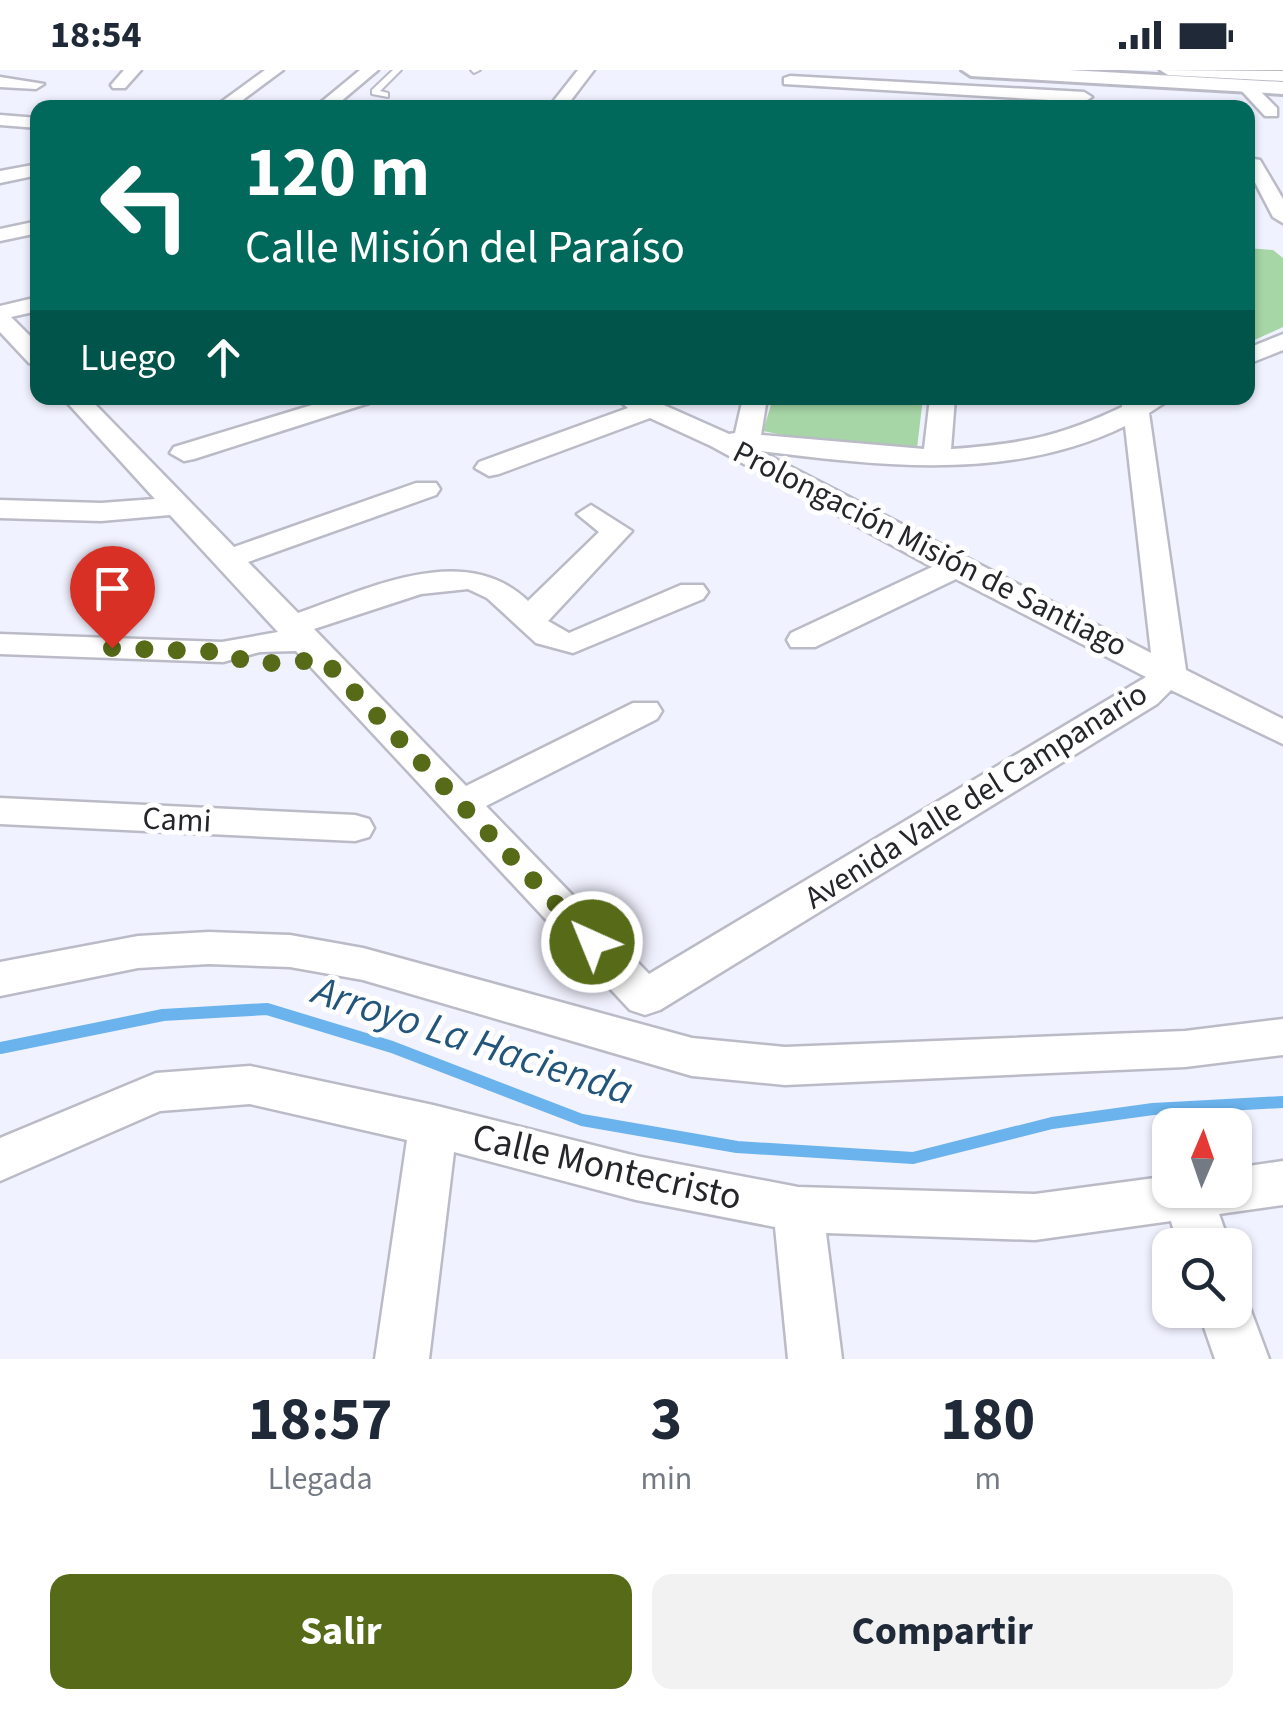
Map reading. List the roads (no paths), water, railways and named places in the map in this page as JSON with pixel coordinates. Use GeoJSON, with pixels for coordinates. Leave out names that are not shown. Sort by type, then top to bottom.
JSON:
{"type":"FeatureCollection","features":[{"type":"Feature","properties":{"kind":"street"},"geometry":{"type":"LineString","coordinates":[[119,86],[133,70]]}},
{"type":"Feature","properties":{"kind":"street"},"geometry":{"type":"LineString","coordinates":[[232,100],[276,70]]}},
{"type":"Feature","properties":{"kind":"street"},"geometry":{"type":"LineString","coordinates":[[332,100],[370,70]]}},
{"type":"Feature","properties":{"kind":"street"},"geometry":{"type":"LineString","coordinates":[[562,100],[586,70]]}},
{"type":"Feature","properties":{"kind":"street"},"geometry":{"type":"LineString","coordinates":[[971,70],[1246,85],[1280,97]]}},
{"type":"Feature","properties":{"kind":"street"},"geometry":{"type":"LineString","coordinates":[[1168,70],[1280,97]]}},
{"type":"Feature","properties":{"kind":"street"},"geometry":{"type":"LineString","coordinates":[[1081,73],[1084,100]]}},
{"type":"Feature","properties":{"kind":"street"},"geometry":{"type":"LineString","coordinates":[[0,82],[36,84]]}},
{"type":"Feature","properties":{"kind":"street"},"geometry":{"type":"LineString","coordinates":[[788,82],[1054,100]]}},
{"type":"Feature","properties":{"kind":"street"},"geometry":{"type":"LineString","coordinates":[[1255,107],[1280,97]]}},
{"type":"Feature","properties":{"kind":"street"},"geometry":{"type":"LineString","coordinates":[[0,120],[30,122]]}},
{"type":"Feature","properties":{"kind":"street"},"geometry":{"type":"LineString","coordinates":[[1255,163],[1279,166]]}},
{"type":"Feature","properties":{"kind":"street"},"geometry":{"type":"LineString","coordinates":[[1255,169],[1283,217]]}},
{"type":"Feature","properties":{"kind":"street"},"geometry":{"type":"LineString","coordinates":[[0,176],[30,170]]}},
{"type":"Feature","properties":{"kind":"street"},"geometry":{"type":"LineString","coordinates":[[0,236],[30,229]]}},
{"type":"Feature","properties":{"kind":"street"},"geometry":{"type":"LineString","coordinates":[[30,307],[0,316],[30,349]]}},
{"type":"Feature","properties":{"kind":"street"},"geometry":{"type":"LineString","coordinates":[[1255,354],[1283,341]]}},
{"type":"Feature","properties":{"kind":"street"},"geometry":{"type":"LineString","coordinates":[[82,405],[644,998],[626,1040]]}},
{"type":"Feature","properties":{"kind":"street"},"geometry":{"type":"LineString","coordinates":[[184,453],[338,405]]}},
{"type":"Feature","properties":{"kind":"street"},"geometry":{"type":"LineString","coordinates":[[489,468],[636,405]]}},
{"type":"Feature","properties":{"kind":"street","name":"Prolongación Misión de Santiago"},"geometry":{"type":"LineString","coordinates":[[641,405],[734,440],[956,567],[1283,733]]}},
{"type":"Feature","properties":{"kind":"street"},"geometry":{"type":"LineString","coordinates":[[752,405],[734,440],[857,455],[937,458],[1011,454],[1077,439],[1136,405]]}},
{"type":"Feature","properties":{"kind":"street"},"geometry":{"type":"LineString","coordinates":[[937,458],[941,405]]}},
{"type":"Feature","properties":{"kind":"street","name":"Avenida Valle del Campanario"},"geometry":{"type":"LineString","coordinates":[[644,998],[1145,696],[1170,674],[1143,405]]}},
{"type":"Feature","properties":{"kind":"street"},"geometry":{"type":"LineString","coordinates":[[228,559],[426,489]]}},
{"type":"Feature","properties":{"kind":"street"},"geometry":{"type":"LineString","coordinates":[[5,503],[123,517],[182,510]]}},
{"type":"Feature","properties":{"kind":"street"},"geometry":{"type":"LineString","coordinates":[[527,620],[618,531],[591,514]]}},
{"type":"Feature","properties":{"kind":"street"},"geometry":{"type":"LineString","coordinates":[[803,640],[956,567]]}},
{"type":"Feature","properties":{"kind":"street"},"geometry":{"type":"LineString","coordinates":[[0,644],[223,652],[252,664],[307,642],[366,602],[442,581],[472,580],[488,584],[554,642],[573,643],[692,592]]}},
{"type":"Feature","properties":{"kind":"street"},"geometry":{"type":"LineString","coordinates":[[460,804],[644,711]]}},
{"type":"Feature","properties":{"kind":"street","name":"Cami"},"geometry":{"type":"LineString","coordinates":[[0,811],[355,828]]}},
{"type":"Feature","properties":{"kind":"street"},"geometry":{"type":"LineString","coordinates":[[0,979],[138,952],[209,948],[290,951],[380,968],[692,1057],[784,1066],[1185,1049],[1283,1037]]}},
{"type":"Feature","properties":{"kind":"street","name":"Calle Montecristo"},"geometry":{"type":"LineString","coordinates":[[0,1160],[116,1107],[188,1087],[250,1085],[433,1126],[636,1178],[798,1209],[963,1218],[1036,1216],[1152,1201]]}},
{"type":"Feature","properties":{"kind":"street"},"geometry":{"type":"LineString","coordinates":[[402,1359],[433,1126]]}},
{"type":"Feature","properties":{"kind":"street","name":"Calle Montecristo"},"geometry":{"type":"LineString","coordinates":[[1252,1187],[1283,1183]]}},
{"type":"Feature","properties":{"kind":"street"},"geometry":{"type":"LineString","coordinates":[[798,1209],[815,1359]]}},
{"type":"Feature","properties":{"kind":"street"},"geometry":{"type":"LineString","coordinates":[[1232,1328],[1242,1359]]}},
{"type":"Feature","properties":{"kind":"lane"},"geometry":{"type":"LineString","coordinates":[[385,95],[375,92],[399,73],[397,70]]}},
{"type":"Feature","properties":{"kind":"waterway","name":"Arroyo La Hacienda"},"geometry":{"type":"LineString","coordinates":[[0,1048],[163,1015],[267,1009],[392,1047],[582,1120],[737,1147],[913,1158],[1052,1123],[1153,1109],[1283,1102]]}}]}
